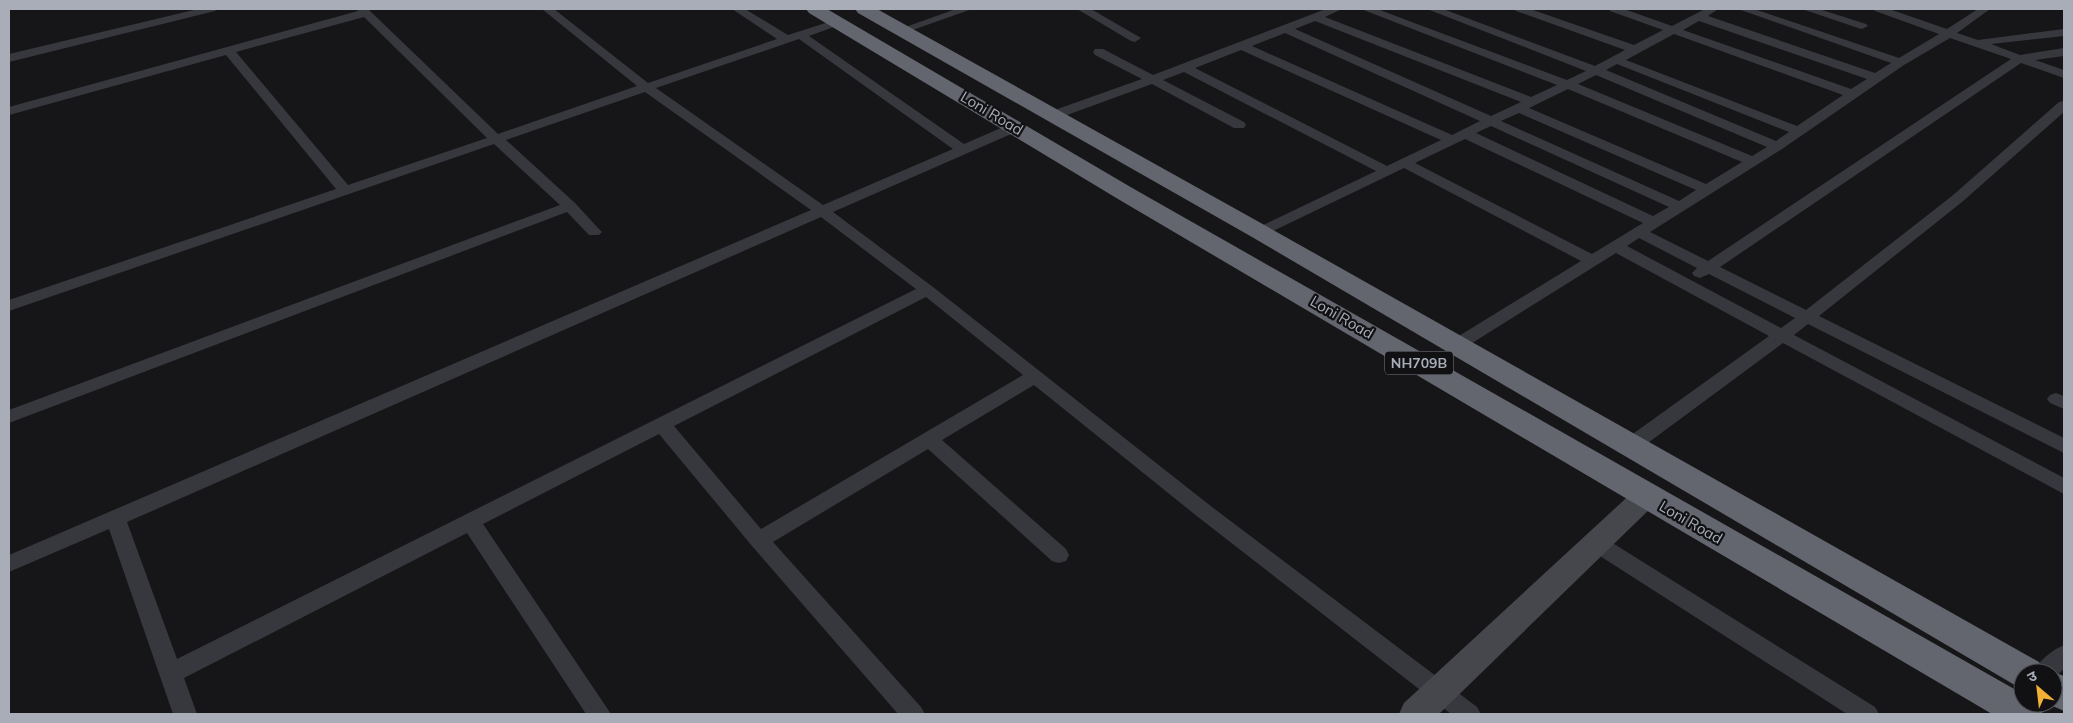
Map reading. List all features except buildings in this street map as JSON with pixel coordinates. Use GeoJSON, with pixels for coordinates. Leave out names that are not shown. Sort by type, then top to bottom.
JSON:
{"type":"FeatureCollection","features":[{"type":"Feature","properties":{"kind":"highway","name":"Loni Road"},"geometry":{"type":"LineString","coordinates":[[815,9],[1646,496],[2026,714]]}},
{"type":"Feature","properties":{"kind":"highway","name":"Loni Road"},"geometry":{"type":"LineString","coordinates":[[864,9],[1260,232],[1455,346],[2013,665]]}},
{"type":"Feature","properties":{"kind":"highway"},"geometry":{"type":"LineString","coordinates":[[1937,664],[1955,632]]}},
{"type":"Feature","properties":{"kind":"street"},"geometry":{"type":"LineString","coordinates":[[9,58],[211,9]]}},
{"type":"Feature","properties":{"kind":"street"},"geometry":{"type":"LineString","coordinates":[[548,9],[646,87],[822,211],[927,290],[1205,512],[1469,714]]}},
{"type":"Feature","properties":{"kind":"street"},"geometry":{"type":"LineString","coordinates":[[737,9],[786,39]]}},
{"type":"Feature","properties":{"kind":"street"},"geometry":{"type":"LineString","coordinates":[[903,30],[966,9]]}},
{"type":"Feature","properties":{"kind":"street"},"geometry":{"type":"LineString","coordinates":[[1083,9],[1135,38]]}},
{"type":"Feature","properties":{"kind":"street"},"geometry":{"type":"LineString","coordinates":[[1054,115],[1152,80],[1241,44],[1336,9]]}},
{"type":"Feature","properties":{"kind":"street"},"geometry":{"type":"LineString","coordinates":[[1367,9],[1567,84],[1752,161]]}},
{"type":"Feature","properties":{"kind":"street"},"geometry":{"type":"LineString","coordinates":[[1433,9],[1595,70],[1777,146]]}},
{"type":"Feature","properties":{"kind":"street"},"geometry":{"type":"LineString","coordinates":[[1520,9],[1636,50]]}},
{"type":"Feature","properties":{"kind":"street"},"geometry":{"type":"LineString","coordinates":[[1614,9],[1852,94]]}},
{"type":"Feature","properties":{"kind":"street"},"geometry":{"type":"LineString","coordinates":[[1260,232],[1616,60],[1714,9]]}},
{"type":"Feature","properties":{"kind":"street"},"geometry":{"type":"LineString","coordinates":[[1744,9],[1900,62]]}},
{"type":"Feature","properties":{"kind":"street"},"geometry":{"type":"LineString","coordinates":[[1808,9],[1862,26]]}},
{"type":"Feature","properties":{"kind":"street"},"geometry":{"type":"LineString","coordinates":[[1455,346],[1592,260],[1640,233],[1777,146],[1900,62],[1985,9]]}},
{"type":"Feature","properties":{"kind":"street"},"geometry":{"type":"LineString","coordinates":[[1887,10],[2064,74]]}},
{"type":"Feature","properties":{"kind":"street"},"geometry":{"type":"LineString","coordinates":[[9,112],[364,11],[496,139],[570,206],[594,232]]}},
{"type":"Feature","properties":{"kind":"street"},"geometry":{"type":"LineString","coordinates":[[1315,17],[1531,101]]}},
{"type":"Feature","properties":{"kind":"street"},"geometry":{"type":"LineString","coordinates":[[1699,17],[1876,78]]}},
{"type":"Feature","properties":{"kind":"street"},"geometry":{"type":"LineString","coordinates":[[9,306],[838,22]]}},
{"type":"Feature","properties":{"kind":"street"},"geometry":{"type":"LineString","coordinates":[[1284,28],[1492,120],[1680,207]]}},
{"type":"Feature","properties":{"kind":"street"},"geometry":{"type":"LineString","coordinates":[[1979,42],[2064,32]]}},
{"type":"Feature","properties":{"kind":"street"},"geometry":{"type":"LineString","coordinates":[[800,35],[904,110],[963,149]]}},
{"type":"Feature","properties":{"kind":"street"},"geometry":{"type":"LineString","coordinates":[[1241,44],[1655,223]]}},
{"type":"Feature","properties":{"kind":"street"},"geometry":{"type":"LineString","coordinates":[[228,50],[344,190]]}},
{"type":"Feature","properties":{"kind":"street"},"geometry":{"type":"LineString","coordinates":[[1099,52],[1239,125]]}},
{"type":"Feature","properties":{"kind":"street"},"geometry":{"type":"LineString","coordinates":[[1684,283],[2021,58],[2064,52]]}},
{"type":"Feature","properties":{"kind":"street"},"geometry":{"type":"LineString","coordinates":[[1616,60],[1798,131]]}},
{"type":"Feature","properties":{"kind":"street"},"geometry":{"type":"LineString","coordinates":[[1184,67],[1387,171]]}},
{"type":"Feature","properties":{"kind":"street"},"geometry":{"type":"LineString","coordinates":[[1630,446],[1807,317],[1957,199],[2064,105]]}},
{"type":"Feature","properties":{"kind":"street"},"geometry":{"type":"LineString","coordinates":[[1517,107],[1707,189]]}},
{"type":"Feature","properties":{"kind":"street"},"geometry":{"type":"LineString","coordinates":[[9,564],[116,520],[1015,127]]}},
{"type":"Feature","properties":{"kind":"street"},"geometry":{"type":"LineString","coordinates":[[1403,162],[1592,260]]}},
{"type":"Feature","properties":{"kind":"street"},"geometry":{"type":"LineString","coordinates":[[9,416],[570,206]]}},
{"type":"Feature","properties":{"kind":"street"},"geometry":{"type":"LineString","coordinates":[[1640,233],[2064,446]]}},
{"type":"Feature","properties":{"kind":"street"},"geometry":{"type":"LineString","coordinates":[[1615,246],[2064,487]]}},
{"type":"Feature","properties":{"kind":"street"},"geometry":{"type":"LineString","coordinates":[[170,674],[927,290]]}},
{"type":"Feature","properties":{"kind":"street"},"geometry":{"type":"LineString","coordinates":[[759,540],[1035,376]]}},
{"type":"Feature","properties":{"kind":"street"},"geometry":{"type":"LineString","coordinates":[[662,425],[905,712]]}},
{"type":"Feature","properties":{"kind":"street"},"geometry":{"type":"LineString","coordinates":[[930,440],[1059,555]]}},
{"type":"Feature","properties":{"kind":"street"},"geometry":{"type":"LineString","coordinates":[[1416,714],[1439,690],[1646,496]]}},
{"type":"Feature","properties":{"kind":"street"},"geometry":{"type":"LineString","coordinates":[[116,520],[185,714]]}},
{"type":"Feature","properties":{"kind":"street"},"geometry":{"type":"LineString","coordinates":[[471,522],[599,714]]}},
{"type":"Feature","properties":{"kind":"street"},"geometry":{"type":"LineString","coordinates":[[1596,543],[1867,714]]}}]}
